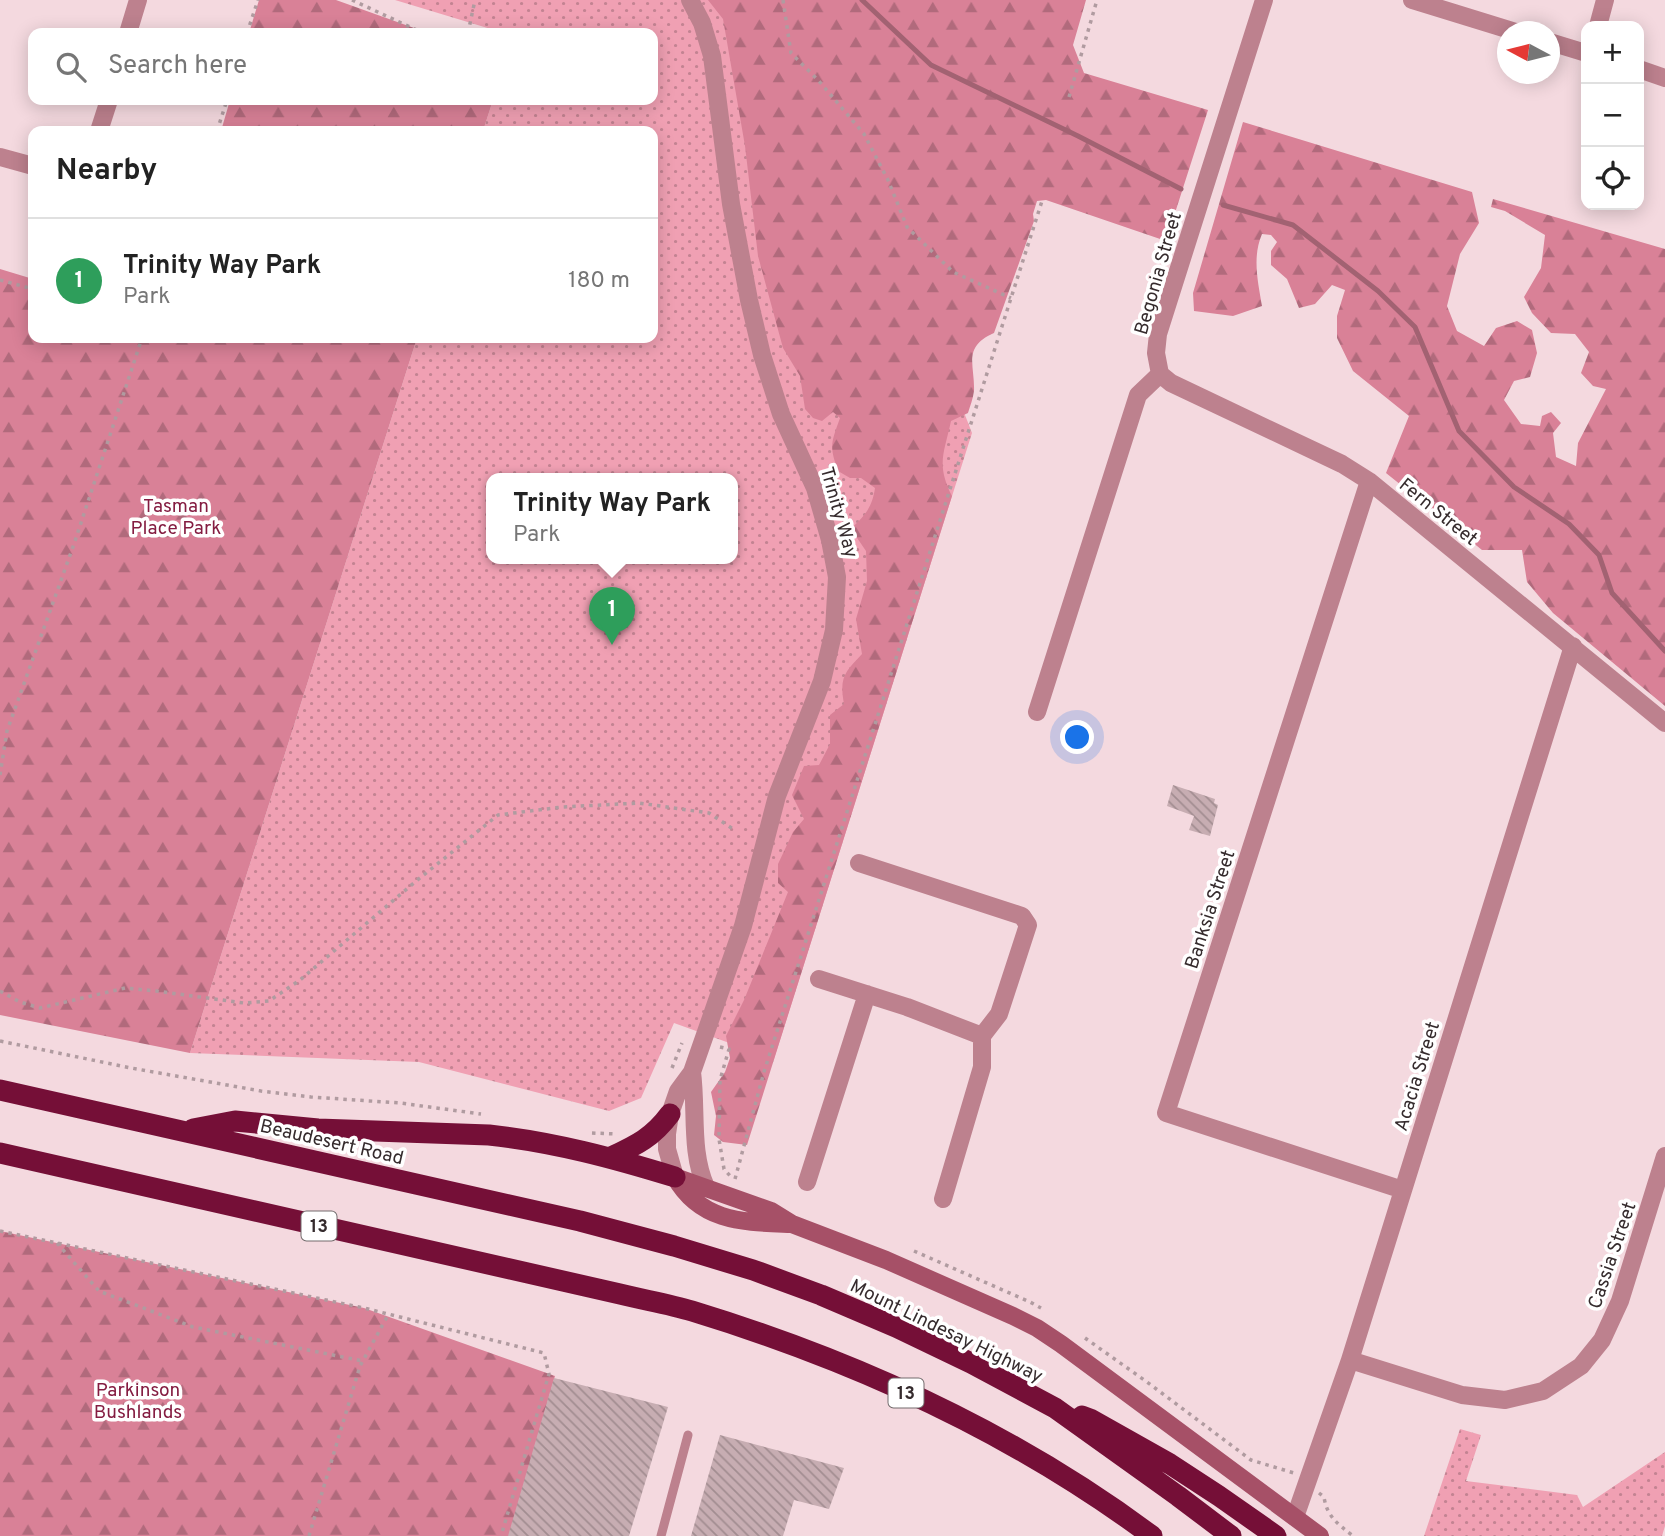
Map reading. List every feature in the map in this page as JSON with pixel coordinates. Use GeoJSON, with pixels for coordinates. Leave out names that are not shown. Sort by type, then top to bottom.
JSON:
{"type":"FeatureCollection","features":[{"type":"Feature","properties":{"kind":"highway","name":"Beaudesert Road"},"geometry":{"type":"LineString","coordinates":[[0,1090],[580,1221],[652,1240]]}},
{"type":"Feature","properties":{"kind":"highway"},"geometry":{"type":"LineString","coordinates":[[611,1157],[638,1144],[658,1130],[670,1114]]}},
{"type":"Feature","properties":{"kind":"highway"},"geometry":{"type":"LineString","coordinates":[[185,1131],[235,1121],[318,1129],[469,1133],[564,1146],[675,1177]]}},
{"type":"Feature","properties":{"kind":"highway","name":"13"},"geometry":{"type":"LineString","coordinates":[[0,1153],[689,1310],[768,1336],[831,1359],[954,1414],[1078,1485],[1152,1536]]}},
{"type":"Feature","properties":{"kind":"highway","name":"Mount Lindesay Highway"},"geometry":{"type":"LineString","coordinates":[[652,1240],[753,1270],[833,1300],[971,1363],[1055,1408],[1231,1536]]}},
{"type":"Feature","properties":{"kind":"highway"},"geometry":{"type":"LineString","coordinates":[[1055,1408],[1090,1419],[1170,1464],[1276,1536]]}},
{"type":"Feature","properties":{"kind":"street"},"geometry":{"type":"LineString","coordinates":[[130,28],[138,0]]}},
{"type":"Feature","properties":{"kind":"street","name":"Trinity Way"},"geometry":{"type":"LineString","coordinates":[[675,1177],[667,1149],[670,1114],[678,1091],[692,1072],[744,926],[777,796],[822,681],[834,630],[837,577],[815,488],[781,414],[762,355],[731,204],[712,56],[702,23],[690,0]]}},
{"type":"Feature","properties":{"kind":"street","name":"Begonia Street"},"geometry":{"type":"LineString","coordinates":[[1160,374],[1156,353],[1158,334],[1264,0]]}},
{"type":"Feature","properties":{"kind":"street"},"geometry":{"type":"LineString","coordinates":[[1412,0],[1497,26]]}},
{"type":"Feature","properties":{"kind":"street"},"geometry":{"type":"LineString","coordinates":[[1599,21],[1605,0]]}},
{"type":"Feature","properties":{"kind":"street"},"geometry":{"type":"LineString","coordinates":[[1560,45],[1581,52]]}},
{"type":"Feature","properties":{"kind":"street"},"geometry":{"type":"LineString","coordinates":[[1644,71],[1665,78]]}},
{"type":"Feature","properties":{"kind":"street"},"geometry":{"type":"LineString","coordinates":[[100,126],[107,105]]}},
{"type":"Feature","properties":{"kind":"street"},"geometry":{"type":"LineString","coordinates":[[0,157],[28,165]]}},
{"type":"Feature","properties":{"kind":"street"},"geometry":{"type":"LineString","coordinates":[[1037,712],[1138,395],[1160,374]]}},
{"type":"Feature","properties":{"kind":"street","name":"Fern Street"},"geometry":{"type":"LineString","coordinates":[[1160,374],[1171,383],[1342,464],[1369,481],[1665,723]]}},
{"type":"Feature","properties":{"kind":"street","name":"Banksia Street"},"geometry":{"type":"LineString","coordinates":[[1369,481],[1166,1113],[1403,1190]]}},
{"type":"Feature","properties":{"kind":"street","name":"Acacia Street"},"geometry":{"type":"LineString","coordinates":[[1295,1517],[1350,1360],[1573,646]]}},
{"type":"Feature","properties":{"kind":"street"},"geometry":{"type":"LineString","coordinates":[[859,863],[1023,916],[1028,925],[999,1014],[982,1036],[982,1067],[943,1199]]}},
{"type":"Feature","properties":{"kind":"street"},"geometry":{"type":"LineString","coordinates":[[819,979],[907,1007],[982,1036]]}},
{"type":"Feature","properties":{"kind":"street"},"geometry":{"type":"LineString","coordinates":[[807,1182],[867,994]]}},
{"type":"Feature","properties":{"kind":"street","name":"Trinity Way"},"geometry":{"type":"LineString","coordinates":[[692,1072],[696,1151],[701,1177],[706,1187]]}},
{"type":"Feature","properties":{"kind":"street","name":"Cassia Street"},"geometry":{"type":"LineString","coordinates":[[1350,1360],[1462,1395],[1505,1400],[1543,1391],[1572,1373],[1602,1340],[1620,1301],[1665,1156]]}},
{"type":"Feature","properties":{"kind":"street","name":"Mount Lindesay Highway"},"geometry":{"type":"LineString","coordinates":[[675,1177],[771,1211],[792,1224],[886,1260],[1037,1328],[1320,1536]]}},
{"type":"Feature","properties":{"kind":"street","name":"Mount Lindesay Highway"},"geometry":{"type":"LineString","coordinates":[[675,1177],[698,1205],[722,1217],[792,1224]]}},
{"type":"Feature","properties":{"kind":"lane"},"geometry":{"type":"LineString","coordinates":[[661,1536],[688,1435]]}},
{"type":"Feature","properties":{"kind":"path"},"geometry":{"type":"LineString","coordinates":[[249,28],[258,0]]}},
{"type":"Feature","properties":{"kind":"path"},"geometry":{"type":"LineString","coordinates":[[352,0],[412,28]]}},
{"type":"Feature","properties":{"kind":"path"},"geometry":{"type":"LineString","coordinates":[[469,28],[475,0]]}},
{"type":"Feature","properties":{"kind":"path"},"geometry":{"type":"LineString","coordinates":[[783,0],[791,53],[864,134],[888,180],[906,227],[953,272],[1011,298]]}},
{"type":"Feature","properties":{"kind":"path"},"geometry":{"type":"LineString","coordinates":[[1069,97],[1097,0]]}},
{"type":"Feature","properties":{"kind":"path"},"geometry":{"type":"LineString","coordinates":[[219,126],[225,105]]}},
{"type":"Feature","properties":{"kind":"path"},"geometry":{"type":"LineString","coordinates":[[669,1077],[684,1038],[729,1049],[720,1080],[719,1139],[724,1169],[734,1181],[764,1072],[1042,201]]}},
{"type":"Feature","properties":{"kind":"path"},"geometry":{"type":"LineString","coordinates":[[0,280],[28,288]]}},
{"type":"Feature","properties":{"kind":"path"},"geometry":{"type":"LineString","coordinates":[[0,775],[7,731],[74,544],[140,343]]}},
{"type":"Feature","properties":{"kind":"path"},"geometry":{"type":"LineString","coordinates":[[0,990],[20,1002],[40,1008],[125,988],[244,1003],[269,1001],[300,980],[498,815],[562,807],[639,803],[709,813],[733,829]]}},
{"type":"Feature","properties":{"kind":"path"},"geometry":{"type":"LineString","coordinates":[[0,1041],[261,1091],[400,1103],[481,1114]]}},
{"type":"Feature","properties":{"kind":"path"},"geometry":{"type":"LineString","coordinates":[[587,1133],[617,1134],[625,1130]]}},
{"type":"Feature","properties":{"kind":"path"},"geometry":{"type":"LineString","coordinates":[[0,1231],[389,1314],[544,1353],[549,1374],[501,1536]]}},
{"type":"Feature","properties":{"kind":"path"},"geometry":{"type":"LineString","coordinates":[[57,1243],[99,1291],[193,1327],[363,1361]]}},
{"type":"Feature","properties":{"kind":"path"},"geometry":{"type":"LineString","coordinates":[[908,1249],[920,1254]]}},
{"type":"Feature","properties":{"kind":"path"},"geometry":{"type":"LineString","coordinates":[[309,1536],[363,1361],[389,1314]]}},
{"type":"Feature","properties":{"kind":"shaded area"},"geometry":{"type":"Polygon","coordinates":[[[395,0],[804,0],[972,433],[774,1059],[674,1023],[641,1098],[609,1111],[419,1062],[190,1053],[415,343],[658,343],[658,126],[485,126],[491,105],[658,105],[658,28],[487,28],[395,0]]]}},
{"type":"Feature","properties":{"kind":"shaded area"},"geometry":{"type":"Polygon","coordinates":[[[1460,1429],[1481,1435],[1466,1481],[1577,1495],[1583,1507],[1665,1452],[1665,1526],[1662,1536],[1424,1536],[1460,1429]]]}},
{"type":"Feature","properties":{"kind":"green space"},"geometry":{"type":"Polygon","coordinates":[[[259,0],[336,0],[414,28],[251,28],[259,0]]]}},
{"type":"Feature","properties":{"kind":"green space"},"geometry":{"type":"Polygon","coordinates":[[[708,0],[1086,0],[1073,45],[1084,73],[1208,110],[1166,241],[1046,200],[1037,201],[1034,221],[994,333],[984,338],[974,351],[974,391],[968,413],[951,421],[943,467],[952,496],[747,1145],[723,1142],[714,1135],[716,1116],[711,1092],[725,1072],[730,1058],[726,1036],[744,1000],[788,892],[778,883],[778,864],[793,832],[804,819],[792,795],[804,766],[819,765],[830,744],[830,715],[844,704],[843,681],[862,654],[856,619],[867,581],[866,551],[851,529],[867,511],[875,488],[861,478],[850,478],[838,471],[832,445],[840,418],[833,412],[822,421],[813,418],[805,409],[800,376],[783,348],[758,256],[745,146],[723,19],[708,0]]]}},
{"type":"Feature","properties":{"kind":"green space"},"geometry":{"type":"Polygon","coordinates":[[[229,105],[491,105],[485,126],[222,126],[229,105]]]}},
{"type":"Feature","properties":{"kind":"green space"},"geometry":{"type":"Polygon","coordinates":[[[1243,122],[1472,192],[1479,223],[1460,254],[1447,306],[1457,331],[1484,346],[1496,328],[1517,321],[1532,330],[1537,353],[1530,377],[1514,381],[1504,400],[1521,424],[1540,426],[1542,416],[1551,412],[1561,423],[1553,433],[1556,457],[1576,466],[1578,443],[1606,389],[1593,386],[1581,373],[1589,352],[1575,334],[1551,333],[1532,313],[1524,297],[1541,268],[1545,235],[1505,211],[1491,207],[1493,199],[1665,249],[1665,706],[1553,613],[1527,582],[1522,550],[1482,550],[1386,473],[1409,416],[1353,371],[1337,338],[1337,316],[1345,290],[1332,285],[1315,304],[1299,308],[1287,279],[1271,265],[1271,251],[1277,242],[1271,235],[1262,234],[1257,261],[1262,306],[1233,316],[1194,311],[1193,293],[1243,122]]]}},
{"type":"Feature","properties":{"kind":"green space","name":"Tasman Place Park"},"geometry":{"type":"Polygon","coordinates":[[[0,269],[28,277],[28,343],[415,343],[190,1053],[0,1015],[0,269]]]}},
{"type":"Feature","properties":{"kind":"green space","name":"Parkinson Bushlands"},"geometry":{"type":"Polygon","coordinates":[[[0,1231],[364,1308],[555,1376],[509,1536],[0,1536],[0,1231]]]}},
{"type":"Feature","properties":{"kind":"building"},"geometry":{"type":"Polygon","coordinates":[[[1173,785],[1215,799],[1214,803],[1218,805],[1210,836],[1189,830],[1194,816],[1167,806],[1173,785]]]}},
{"type":"Feature","properties":{"kind":"building"},"geometry":{"type":"Polygon","coordinates":[[[554,1378],[668,1407],[629,1536],[508,1536],[554,1378]]]}},
{"type":"Feature","properties":{"kind":"building"},"geometry":{"type":"Polygon","coordinates":[[[720,1435],[844,1468],[829,1509],[794,1500],[783,1536],[691,1536],[720,1435]]]}},
{"type":"Feature","properties":{"kind":"waterway"},"geometry":{"type":"LineString","coordinates":[[862,0],[931,65],[1181,189]]}},
{"type":"Feature","properties":{"kind":"waterway"},"geometry":{"type":"LineString","coordinates":[[1223,205],[1293,225],[1378,291],[1415,327],[1459,431],[1514,487],[1569,524],[1599,555],[1612,593],[1665,651]]}},
{"type":"Feature","properties":{"kind":"place","name":"Trinity Way Park"},"geometry":{"type":"Point","coordinates":[612,645]}}]}
